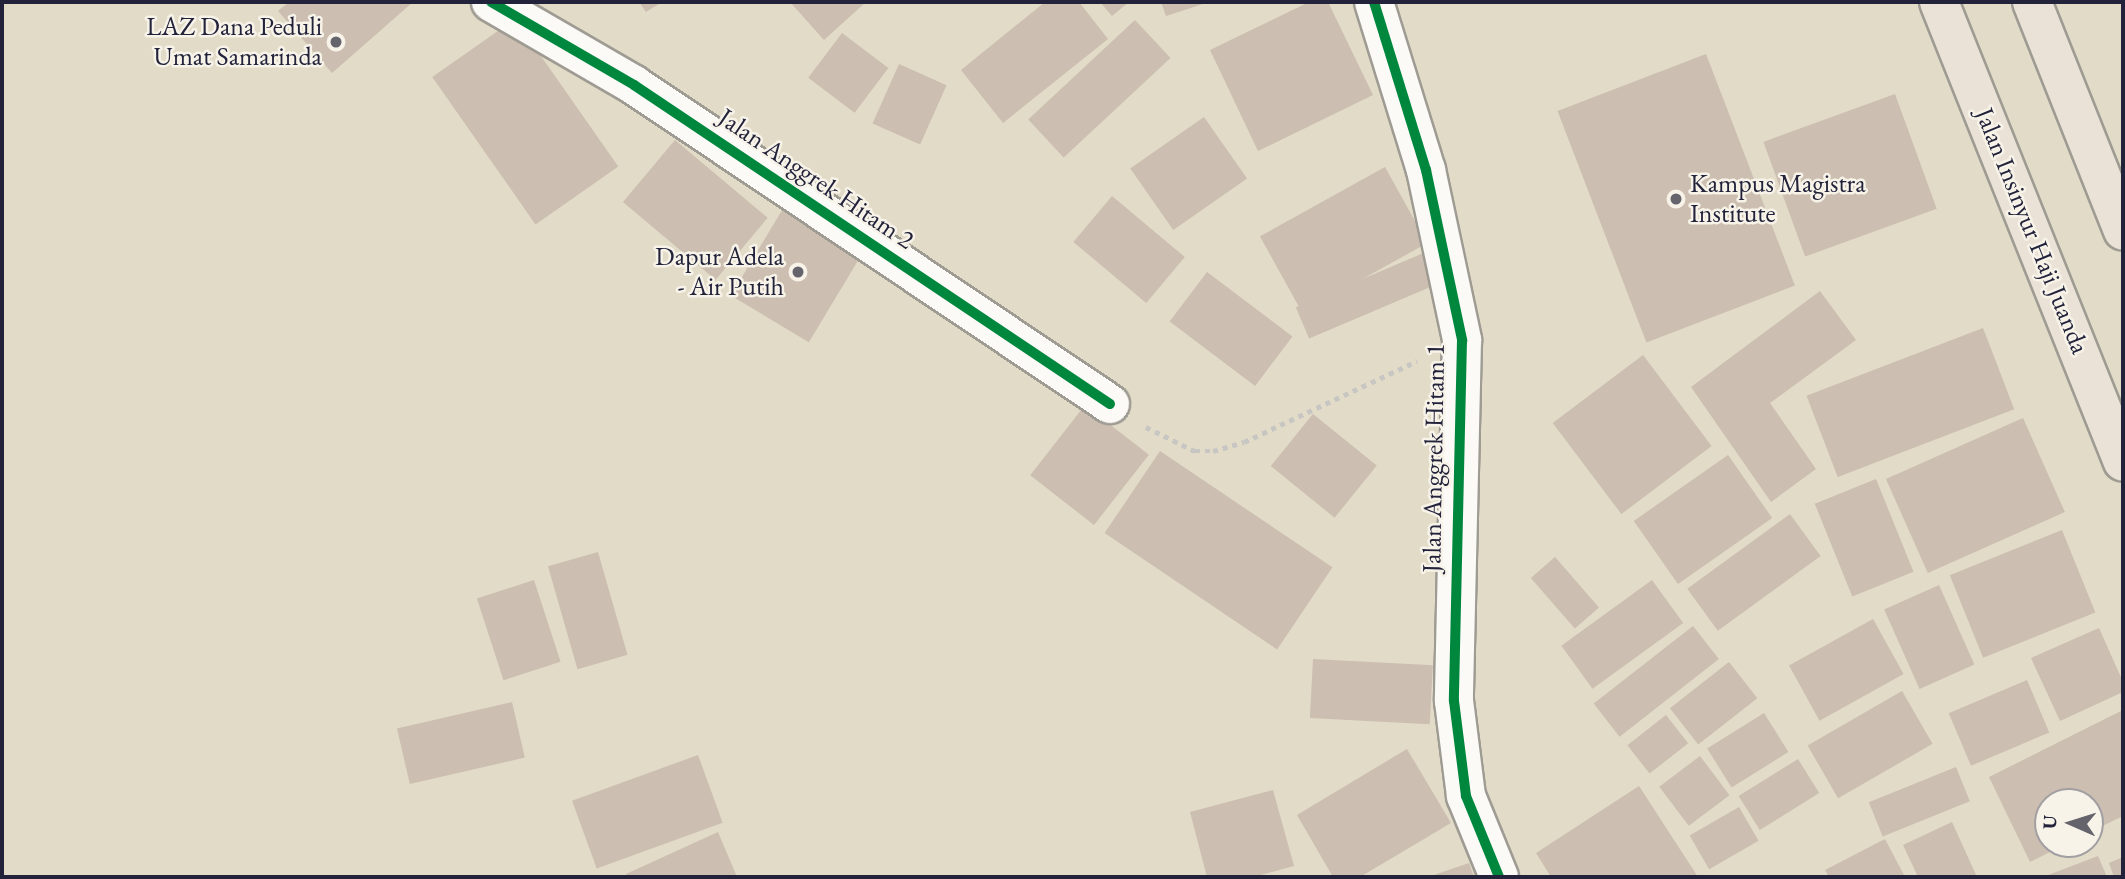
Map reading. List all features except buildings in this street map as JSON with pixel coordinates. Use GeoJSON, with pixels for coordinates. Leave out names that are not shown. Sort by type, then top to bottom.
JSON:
{"type":"FeatureCollection","features":[{"type":"Feature","properties":{"kind":"highway","name":"Jalan Insinyur Haji Juanda"},"geometry":{"type":"LineString","coordinates":[[1939,2],[2123,461]]}},
{"type":"Feature","properties":{"kind":"highway"},"geometry":{"type":"LineString","coordinates":[[2032,2],[2123,231]]}},
{"type":"Feature","properties":{"kind":"street","name":"Jalan Anggrek Hitam 2"},"geometry":{"type":"LineString","coordinates":[[491,2],[635,85],[1111,404]]}},
{"type":"Feature","properties":{"kind":"street","name":"Jalan Anggrek Hitam 1"},"geometry":{"type":"LineString","coordinates":[[1374,2],[1426,170],[1462,340],[1454,701],[1466,796],[1499,877]]}},
{"type":"Feature","properties":{"kind":"path"},"geometry":{"type":"LineString","coordinates":[[1111,404],[1178,445],[1213,452],[1244,442],[1462,340]]}},
{"type":"Feature","properties":{"kind":"cycle path"},"geometry":{"type":"LineString","coordinates":[[491,2],[634,85],[1110,404]]}},
{"type":"Feature","properties":{"kind":"cycle path"},"geometry":{"type":"LineString","coordinates":[[1374,2],[1426,170],[1462,340],[1454,701],[1466,796],[1499,877]]}},
{"type":"Feature","properties":{"kind":"place","name":"LAZ Dana Peduli Umat Samarinda"},"geometry":{"type":"Point","coordinates":[336,42]}},
{"type":"Feature","properties":{"kind":"place","name":"Kampus Magistra Institute"},"geometry":{"type":"Point","coordinates":[1676,199]}},
{"type":"Feature","properties":{"kind":"place","name":"Dapur Adela - Air Putih"},"geometry":{"type":"Point","coordinates":[798,272]}}]}
